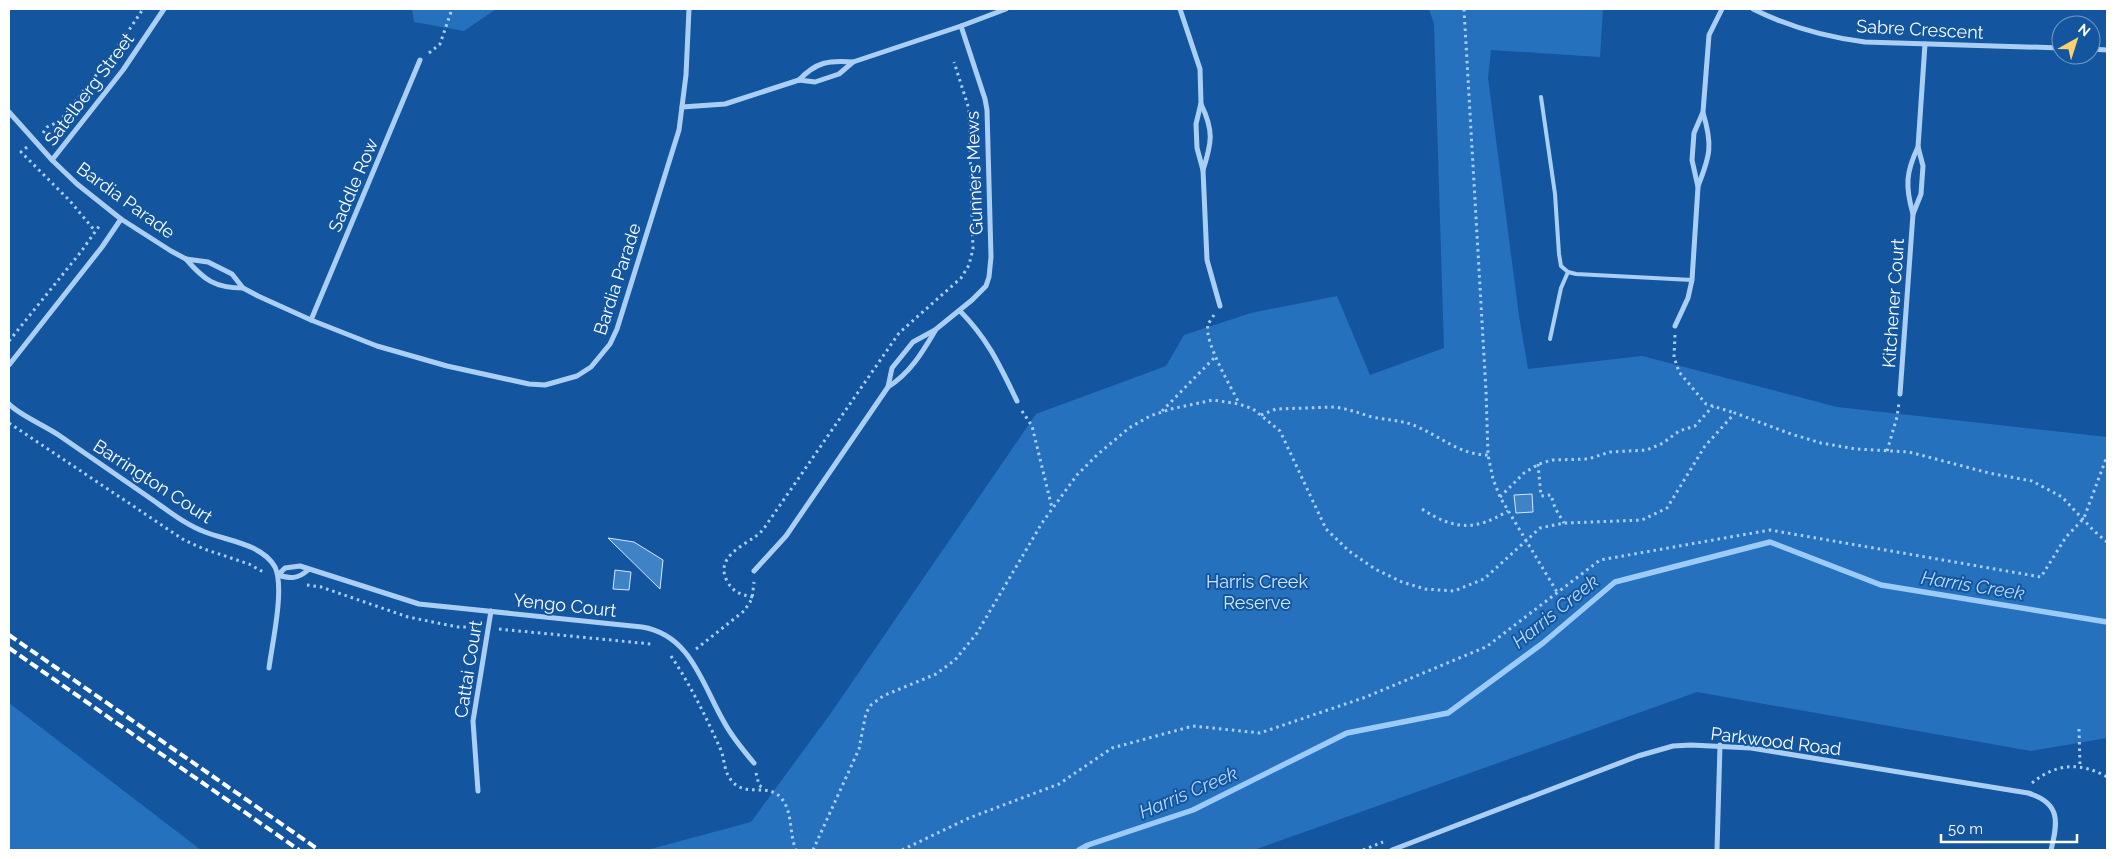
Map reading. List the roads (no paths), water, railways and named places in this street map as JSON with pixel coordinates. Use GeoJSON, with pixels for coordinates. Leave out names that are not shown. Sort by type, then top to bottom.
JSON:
{"type":"FeatureCollection","features":[{"type":"Feature","properties":{"kind":"street","name":"Satelberg Street"},"geometry":{"type":"LineString","coordinates":[[52,160],[123,70],[164,9]]}},
{"type":"Feature","properties":{"kind":"street","name":"Bardia Parade"},"geometry":{"type":"LineString","coordinates":[[9,112],[52,160],[83,189],[121,218],[186,258],[201,276],[225,288],[243,288],[311,320],[409,356],[487,375],[544,385],[577,376],[591,368],[602,356],[617,329],[679,130],[689,9]]}},
{"type":"Feature","properties":{"kind":"street"},"geometry":{"type":"LineString","coordinates":[[682,107],[725,104],[799,80],[815,82],[839,74],[853,62],[1006,9]]}},
{"type":"Feature","properties":{"kind":"street"},"geometry":{"type":"LineString","coordinates":[[1180,9],[1200,69],[1201,103],[1196,124],[1197,148],[1203,170],[1207,260],[1220,306]]}},
{"type":"Feature","properties":{"kind":"street"},"geometry":{"type":"LineString","coordinates":[[1675,326],[1688,298],[1692,280],[1698,187],[1692,160],[1694,133],[1703,112],[1709,35],[1722,9]]}},
{"type":"Feature","properties":{"kind":"street","name":"Sabre Crescent"},"geometry":{"type":"LineString","coordinates":[[1752,9],[1795,27],[1824,36],[1865,42],[2051,48]]}},
{"type":"Feature","properties":{"kind":"street","name":"Gunners Mews"},"geometry":{"type":"LineString","coordinates":[[888,388],[892,368],[913,342],[935,330],[960,311],[986,286],[991,267],[987,110],[985,98],[961,26]]}},
{"type":"Feature","properties":{"kind":"street","name":"Kitchener Court"},"geometry":{"type":"LineString","coordinates":[[1913,214],[1922,194],[1923,166],[1918,147],[1925,44]]}},
{"type":"Feature","properties":{"kind":"street","name":"Saddle Row"},"geometry":{"type":"LineString","coordinates":[[311,320],[420,60]]}},
{"type":"Feature","properties":{"kind":"street"},"geometry":{"type":"LineString","coordinates":[[799,80],[811,68],[835,60],[853,62]]}},
{"type":"Feature","properties":{"kind":"street"},"geometry":{"type":"LineString","coordinates":[[1201,103],[1210,123],[1210,148],[1203,170]]}},
{"type":"Feature","properties":{"kind":"street"},"geometry":{"type":"LineString","coordinates":[[1698,187],[1708,162],[1710,135],[1703,112]]}},
{"type":"Feature","properties":{"kind":"street","name":"Kitchener Court"},"geometry":{"type":"LineString","coordinates":[[1900,394],[1913,214],[1907,193],[1908,174],[1909,165],[1918,147]]}},
{"type":"Feature","properties":{"kind":"street"},"geometry":{"type":"LineString","coordinates":[[9,364],[102,246],[121,218]]}},
{"type":"Feature","properties":{"kind":"street","name":"Bardia Parade"},"geometry":{"type":"LineString","coordinates":[[186,258],[208,262],[232,274],[243,288]]}},
{"type":"Feature","properties":{"kind":"street"},"geometry":{"type":"LineString","coordinates":[[960,311],[974,325],[990,346],[1017,401]]}},
{"type":"Feature","properties":{"kind":"street","name":"Gunners Mews"},"geometry":{"type":"LineString","coordinates":[[754,571],[786,536],[888,388],[903,378],[924,351],[935,330]]}},
{"type":"Feature","properties":{"kind":"street","name":"Barrington Court"},"geometry":{"type":"LineString","coordinates":[[9,404],[19,412],[59,435],[190,525],[257,549],[271,561],[278,575]]}},
{"type":"Feature","properties":{"kind":"street","name":"Yengo Court"},"geometry":{"type":"LineString","coordinates":[[278,575],[285,568],[300,566],[419,604],[653,629],[673,638],[688,655],[724,724],[754,763]]}},
{"type":"Feature","properties":{"kind":"street"},"geometry":{"type":"LineString","coordinates":[[269,668],[279,592],[278,575],[291,579],[302,575],[308,570]]}},
{"type":"Feature","properties":{"kind":"street","name":"Cattai Court"},"geometry":{"type":"LineString","coordinates":[[478,792],[473,722],[491,611]]}},
{"type":"Feature","properties":{"kind":"street","name":"Parkwood Road"},"geometry":{"type":"LineString","coordinates":[[1392,850],[1655,750],[1692,745],[1720,745],[1751,748],[2037,795],[2050,805],[2057,820],[2051,850]]}},
{"type":"Feature","properties":{"kind":"street"},"geometry":{"type":"LineString","coordinates":[[1717,850],[1720,745]]}},
{"type":"Feature","properties":{"kind":"lane"},"geometry":{"type":"LineString","coordinates":[[1541,97],[1555,194],[1559,261],[1561,266],[1568,272],[1692,280]]}},
{"type":"Feature","properties":{"kind":"lane"},"geometry":{"type":"LineString","coordinates":[[1550,339],[1561,288],[1568,272]]}},
{"type":"Feature","properties":{"kind":"waterway","name":"Harris Creek"},"geometry":{"type":"LineString","coordinates":[[1079,850],[1088,845],[1193,810],[1347,733],[1448,713],[1543,643],[1615,582],[1770,542],[1881,585],[2107,622]]}},
{"type":"Feature","properties":{"kind":"railway"},"geometry":{"type":"LineString","coordinates":[[9,635],[319,850]]}},
{"type":"Feature","properties":{"kind":"railway"},"geometry":{"type":"LineString","coordinates":[[9,648],[299,850]]}},
{"type":"Feature","properties":{"kind":"park label","name":"Harris Creek Reserve"},"geometry":{"type":"Point","coordinates":[1257,591]}}]}
